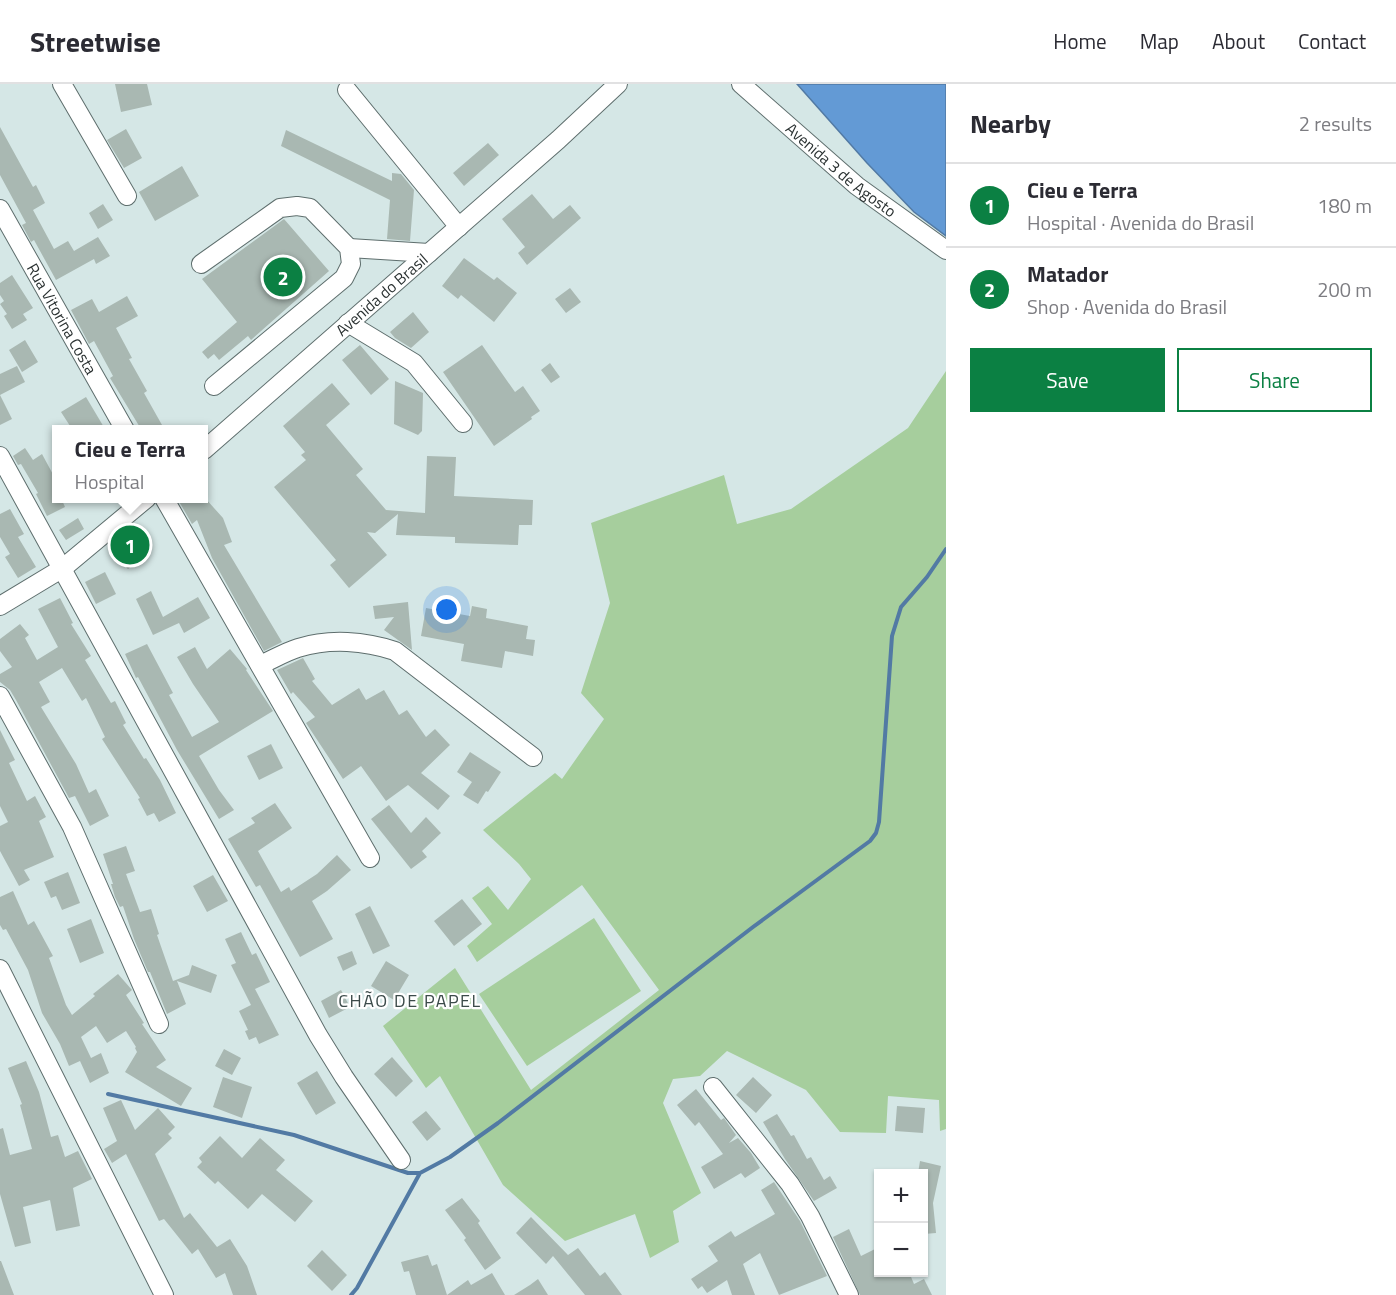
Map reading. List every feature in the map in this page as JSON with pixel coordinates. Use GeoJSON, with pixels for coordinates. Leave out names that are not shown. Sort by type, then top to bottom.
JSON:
{"type":"FeatureCollection","features":[{"type":"Feature","properties":{"kind":"street"},"geometry":{"type":"LineString","coordinates":[[62,84],[127,196]]}},
{"type":"Feature","properties":{"kind":"street","name":"Avenida do Brasil"},"geometry":{"type":"LineString","coordinates":[[208,446],[558,140],[618,84]]}},
{"type":"Feature","properties":{"kind":"street","name":"Avenida 3 de Agosto"},"geometry":{"type":"LineString","coordinates":[[741,84],[857,186],[946,250]]}},
{"type":"Feature","properties":{"kind":"street"},"geometry":{"type":"LineString","coordinates":[[347,90],[459,227]]}},
{"type":"Feature","properties":{"kind":"street"},"geometry":{"type":"LineString","coordinates":[[201,264],[280,208],[297,206],[310,208],[349,248],[351,264],[344,278],[214,386]]}},
{"type":"Feature","properties":{"kind":"street","name":"Rua Vitorina Costa"},"geometry":{"type":"LineString","coordinates":[[0,209],[123,425]]}},
{"type":"Feature","properties":{"kind":"street"},"geometry":{"type":"LineString","coordinates":[[349,248],[429,253]]}},
{"type":"Feature","properties":{"kind":"street"},"geometry":{"type":"LineString","coordinates":[[348,323],[414,363],[464,423]]}},
{"type":"Feature","properties":{"kind":"street"},"geometry":{"type":"LineString","coordinates":[[0,456],[318,1035],[401,1160]]}},
{"type":"Feature","properties":{"kind":"street"},"geometry":{"type":"LineString","coordinates":[[0,606],[63,568],[141,503]]}},
{"type":"Feature","properties":{"kind":"street"},"geometry":{"type":"LineString","coordinates":[[167,503],[370,858]]}},
{"type":"Feature","properties":{"kind":"street"},"geometry":{"type":"LineString","coordinates":[[260,666],[298,648],[318,644],[342,642],[380,646],[395,651],[533,757]]}},
{"type":"Feature","properties":{"kind":"street"},"geometry":{"type":"LineString","coordinates":[[0,696],[72,827],[159,1024]]}},
{"type":"Feature","properties":{"kind":"street"},"geometry":{"type":"LineString","coordinates":[[0,969],[164,1295]]}},
{"type":"Feature","properties":{"kind":"street"},"geometry":{"type":"LineString","coordinates":[[714,1087],[790,1184],[810,1216],[849,1295]]}},
{"type":"Feature","properties":{"kind":"green space"},"geometry":{"type":"Polygon","coordinates":[[[946,371],[946,1129],[940,1131],[939,1100],[888,1096],[886,1133],[840,1132],[806,1090],[727,1051],[700,1076],[673,1079],[663,1103],[701,1193],[673,1211],[679,1242],[650,1258],[635,1214],[565,1241],[503,1185],[440,1076],[426,1088],[383,1026],[455,968],[531,1090],[659,990],[582,885],[477,962],[467,946],[492,924],[472,898],[488,886],[508,910],[531,879],[519,864],[483,830],[555,773],[562,779],[604,719],[581,693],[610,603],[591,523],[724,475],[737,524],[791,509],[908,428],[946,371]]]}},
{"type":"Feature","properties":{"kind":"green space"},"geometry":{"type":"Polygon","coordinates":[[[594,918],[641,991],[527,1066],[479,994],[594,918]]]}},
{"type":"Feature","properties":{"kind":"water"},"geometry":{"type":"Polygon","coordinates":[[[797,84],[946,84],[946,236],[914,212],[797,84]]]}},
{"type":"Feature","properties":{"kind":"building"},"geometry":{"type":"Polygon","coordinates":[[[115,84],[147,84],[152,105],[121,112],[115,84]]]}},
{"type":"Feature","properties":{"kind":"building"},"geometry":{"type":"Polygon","coordinates":[[[0,127],[33,187],[36,185],[45,203],[33,210],[54,249],[68,241],[74,251],[98,237],[110,256],[96,264],[94,259],[56,280],[34,240],[31,242],[22,225],[26,223],[0,175],[0,127]]]}},
{"type":"Feature","properties":{"kind":"building"},"geometry":{"type":"Polygon","coordinates":[[[126,129],[142,158],[124,168],[107,140],[126,129]]]}},
{"type":"Feature","properties":{"kind":"building"},"geometry":{"type":"Polygon","coordinates":[[[286,130],[392,181],[392,173],[401,174],[414,190],[410,241],[387,239],[390,200],[281,146],[286,130]]]}},
{"type":"Feature","properties":{"kind":"building"},"geometry":{"type":"Polygon","coordinates":[[[488,143],[499,155],[464,186],[453,173],[488,143]]]}},
{"type":"Feature","properties":{"kind":"building"},"geometry":{"type":"Polygon","coordinates":[[[182,166],[199,196],[155,221],[139,192],[182,166]]]}},
{"type":"Feature","properties":{"kind":"building"},"geometry":{"type":"Polygon","coordinates":[[[532,194],[553,219],[570,205],[581,218],[527,265],[518,253],[525,247],[502,219],[532,194]]]}},
{"type":"Feature","properties":{"kind":"building"},"geometry":{"type":"Polygon","coordinates":[[[103,204],[113,220],[98,229],[89,213],[103,204]]]}},
{"type":"Feature","properties":{"kind":"building"},"geometry":{"type":"Polygon","coordinates":[[[284,219],[329,271],[251,340],[248,336],[219,360],[214,354],[208,359],[202,352],[237,322],[202,279],[284,219]]]}},
{"type":"Feature","properties":{"kind":"building"},"geometry":{"type":"Polygon","coordinates":[[[464,258],[494,280],[497,277],[517,293],[494,322],[461,295],[458,299],[442,286],[464,258]]]}},
{"type":"Feature","properties":{"kind":"building"},"geometry":{"type":"Polygon","coordinates":[[[12,275],[33,308],[23,314],[27,320],[12,329],[4,316],[7,314],[0,304],[4,301],[0,295],[0,283],[12,275]]]}},
{"type":"Feature","properties":{"kind":"building"},"geometry":{"type":"Polygon","coordinates":[[[570,288],[581,302],[566,313],[555,299],[570,288]]]}},
{"type":"Feature","properties":{"kind":"building"},"geometry":{"type":"Polygon","coordinates":[[[127,296],[138,316],[116,328],[132,358],[129,359],[147,391],[144,393],[162,425],[139,425],[110,378],[113,376],[94,341],[89,344],[71,310],[92,299],[99,312],[127,296]]]}},
{"type":"Feature","properties":{"kind":"building"},"geometry":{"type":"Polygon","coordinates":[[[413,312],[429,332],[411,348],[390,332],[413,312]]]}},
{"type":"Feature","properties":{"kind":"building"},"geometry":{"type":"Polygon","coordinates":[[[25,340],[38,362],[22,372],[9,350],[25,340]]]}},
{"type":"Feature","properties":{"kind":"building"},"geometry":{"type":"Polygon","coordinates":[[[360,345],[389,379],[371,395],[342,360],[360,345]]]}},
{"type":"Feature","properties":{"kind":"building"},"geometry":{"type":"Polygon","coordinates":[[[482,345],[515,392],[523,386],[540,411],[494,446],[443,372],[482,345]]]}},
{"type":"Feature","properties":{"kind":"building"},"geometry":{"type":"Polygon","coordinates":[[[550,363],[560,377],[551,383],[541,370],[550,363]]]}},
{"type":"Feature","properties":{"kind":"building"},"geometry":{"type":"Polygon","coordinates":[[[17,366],[25,382],[0,395],[0,374],[17,366]]]}},
{"type":"Feature","properties":{"kind":"building"},"geometry":{"type":"Polygon","coordinates":[[[395,381],[423,393],[422,431],[418,435],[394,424],[395,381]]]}},
{"type":"Feature","properties":{"kind":"building"},"geometry":{"type":"Polygon","coordinates":[[[332,383],[350,404],[326,425],[363,469],[356,475],[386,510],[425,513],[427,456],[456,457],[454,496],[533,500],[532,525],[519,525],[518,545],[455,543],[455,537],[396,535],[398,514],[375,533],[367,532],[387,555],[349,588],[330,565],[336,560],[274,487],[306,460],[301,455],[305,452],[283,426],[332,383]]]}},
{"type":"Feature","properties":{"kind":"building"},"geometry":{"type":"Polygon","coordinates":[[[0,395],[12,419],[0,425],[0,395]]]}},
{"type":"Feature","properties":{"kind":"building"},"geometry":{"type":"Polygon","coordinates":[[[86,397],[103,425],[69,425],[61,412],[86,397]]]}},
{"type":"Feature","properties":{"kind":"building"},"geometry":{"type":"Polygon","coordinates":[[[25,448],[33,460],[42,454],[52,473],[52,503],[63,503],[65,507],[47,516],[36,494],[38,493],[21,464],[18,465],[13,456],[25,448]]]}},
{"type":"Feature","properties":{"kind":"building"},"geometry":{"type":"Polygon","coordinates":[[[208,501],[223,518],[232,542],[224,545],[282,642],[264,651],[212,558],[197,520],[192,524],[180,503],[208,501]]]}},
{"type":"Feature","properties":{"kind":"building"},"geometry":{"type":"Polygon","coordinates":[[[10,509],[24,534],[18,537],[36,567],[18,578],[5,557],[10,554],[0,537],[0,514],[10,509]]]}},
{"type":"Feature","properties":{"kind":"building"},"geometry":{"type":"Polygon","coordinates":[[[78,518],[84,529],[66,540],[59,530],[78,518]]]}},
{"type":"Feature","properties":{"kind":"building"},"geometry":{"type":"Polygon","coordinates":[[[133,534],[148,550],[128,569],[113,553],[133,534]]]}},
{"type":"Feature","properties":{"kind":"building"},"geometry":{"type":"Polygon","coordinates":[[[105,572],[116,594],[96,604],[85,582],[105,572]]]}},
{"type":"Feature","properties":{"kind":"building"},"geometry":{"type":"Polygon","coordinates":[[[151,591],[163,617],[198,597],[210,618],[184,633],[179,623],[153,635],[136,599],[151,591]]]}},
{"type":"Feature","properties":{"kind":"building"},"geometry":{"type":"Polygon","coordinates":[[[60,598],[73,623],[71,624],[91,656],[85,660],[111,703],[115,701],[126,723],[123,725],[160,780],[176,813],[159,822],[154,813],[147,816],[138,799],[140,798],[102,739],[105,737],[86,698],[82,701],[62,668],[39,682],[50,702],[41,707],[76,764],[89,793],[96,789],[109,816],[90,826],[75,796],[69,798],[10,690],[0,682],[0,674],[12,667],[0,651],[0,639],[20,624],[29,635],[25,638],[37,660],[58,647],[38,609],[60,598]]]}},
{"type":"Feature","properties":{"kind":"building"},"geometry":{"type":"Polygon","coordinates":[[[408,602],[412,650],[384,630],[394,617],[375,619],[373,606],[408,602]]]}},
{"type":"Feature","properties":{"kind":"building"},"geometry":{"type":"Polygon","coordinates":[[[472,606],[487,609],[486,618],[528,626],[526,639],[535,640],[533,656],[505,651],[502,668],[461,661],[464,644],[421,636],[426,608],[470,616],[472,606]]]}},
{"type":"Feature","properties":{"kind":"building"},"geometry":{"type":"Polygon","coordinates":[[[147,644],[173,693],[169,695],[192,737],[219,722],[177,657],[195,647],[207,669],[230,649],[247,669],[273,711],[199,756],[234,810],[219,819],[177,750],[125,654],[147,644]]]}},
{"type":"Feature","properties":{"kind":"building"},"geometry":{"type":"Polygon","coordinates":[[[303,658],[315,679],[312,681],[332,705],[359,688],[366,700],[384,690],[399,715],[407,710],[426,737],[435,729],[450,745],[421,773],[450,796],[438,810],[408,785],[386,801],[361,766],[343,779],[306,723],[315,717],[293,692],[291,694],[277,670],[303,658]]]}},
{"type":"Feature","properties":{"kind":"building"},"geometry":{"type":"Polygon","coordinates":[[[0,730],[15,760],[9,763],[27,801],[35,796],[46,817],[39,821],[54,857],[24,870],[30,880],[19,886],[0,851],[0,826],[8,822],[0,806],[0,730]]]}},
{"type":"Feature","properties":{"kind":"building"},"geometry":{"type":"Polygon","coordinates":[[[271,744],[283,768],[259,780],[247,756],[271,744]]]}},
{"type":"Feature","properties":{"kind":"building"},"geometry":{"type":"Polygon","coordinates":[[[470,752],[501,772],[478,804],[463,795],[472,782],[457,772],[470,752]]]}},
{"type":"Feature","properties":{"kind":"building"},"geometry":{"type":"Polygon","coordinates":[[[275,803],[292,828],[258,851],[281,892],[289,887],[291,891],[317,874],[337,855],[351,870],[312,901],[333,939],[300,957],[260,885],[256,887],[228,839],[255,823],[251,818],[275,803]]]}},
{"type":"Feature","properties":{"kind":"building"},"geometry":{"type":"Polygon","coordinates":[[[389,805],[411,833],[426,817],[441,833],[422,851],[427,857],[411,869],[371,819],[389,805]]]}},
{"type":"Feature","properties":{"kind":"building"},"geometry":{"type":"Polygon","coordinates":[[[126,846],[135,871],[126,874],[140,912],[151,909],[159,934],[157,935],[173,981],[189,975],[192,965],[217,975],[211,993],[177,981],[186,1004],[167,1014],[134,939],[123,906],[120,907],[115,897],[103,854],[126,846]]]}},
{"type":"Feature","properties":{"kind":"building"},"geometry":{"type":"Polygon","coordinates":[[[68,872],[80,903],[62,910],[56,896],[51,898],[44,882],[68,872]]]}},
{"type":"Feature","properties":{"kind":"building"},"geometry":{"type":"Polygon","coordinates":[[[213,875],[228,901],[207,912],[193,886],[213,875]]]}},
{"type":"Feature","properties":{"kind":"building"},"geometry":{"type":"Polygon","coordinates":[[[13,891],[28,925],[34,921],[53,956],[49,958],[66,1005],[72,1015],[118,974],[132,990],[126,995],[166,1060],[156,1067],[192,1088],[181,1106],[125,1072],[137,1052],[126,1031],[107,1043],[96,1026],[81,1037],[91,1058],[101,1053],[109,1073],[90,1083],[80,1061],[69,1066],[60,1044],[42,1013],[28,970],[6,929],[3,930],[0,925],[0,897],[13,891]]]}},
{"type":"Feature","properties":{"kind":"building"},"geometry":{"type":"Polygon","coordinates":[[[462,899],[482,924],[454,946],[434,921],[462,899]]]}},
{"type":"Feature","properties":{"kind":"building"},"geometry":{"type":"Polygon","coordinates":[[[370,906],[390,946],[373,954],[355,914],[370,906]]]}},
{"type":"Feature","properties":{"kind":"building"},"geometry":{"type":"Polygon","coordinates":[[[91,919],[104,953],[80,963],[67,929],[91,919]]]}},
{"type":"Feature","properties":{"kind":"building"},"geometry":{"type":"Polygon","coordinates":[[[241,932],[252,955],[256,953],[270,982],[255,989],[279,1035],[259,1044],[256,1037],[249,1040],[245,1031],[248,1030],[239,1011],[251,1005],[231,965],[236,963],[225,939],[241,932]]]}},
{"type":"Feature","properties":{"kind":"building"},"geometry":{"type":"Polygon","coordinates":[[[352,951],[357,964],[343,971],[337,957],[352,951]]]}},
{"type":"Feature","properties":{"kind":"building"},"geometry":{"type":"Polygon","coordinates":[[[386,961],[409,975],[394,1000],[371,986],[386,961]]]}},
{"type":"Feature","properties":{"kind":"building"},"geometry":{"type":"Polygon","coordinates":[[[341,990],[350,1007],[329,1018],[321,1001],[341,990]]]}},
{"type":"Feature","properties":{"kind":"building"},"geometry":{"type":"Polygon","coordinates":[[[224,1049],[241,1058],[232,1075],[215,1066],[224,1049]]]}},
{"type":"Feature","properties":{"kind":"building"},"geometry":{"type":"Polygon","coordinates":[[[392,1057],[413,1081],[396,1097],[374,1074],[392,1057]]]}},
{"type":"Feature","properties":{"kind":"building"},"geometry":{"type":"Polygon","coordinates":[[[26,1061],[39,1092],[51,1137],[58,1135],[65,1157],[78,1151],[92,1179],[73,1188],[80,1226],[56,1231],[50,1200],[23,1207],[31,1243],[15,1247],[0,1194],[0,1129],[3,1128],[10,1155],[32,1149],[20,1105],[22,1104],[8,1068],[26,1061]]]}},
{"type":"Feature","properties":{"kind":"building"},"geometry":{"type":"Polygon","coordinates":[[[317,1071],[336,1103],[316,1115],[297,1083],[317,1071]]]}},
{"type":"Feature","properties":{"kind":"building"},"geometry":{"type":"Polygon","coordinates":[[[223,1077],[252,1087],[242,1118],[213,1107],[223,1077]]]}},
{"type":"Feature","properties":{"kind":"building"},"geometry":{"type":"Polygon","coordinates":[[[753,1077],[772,1095],[756,1113],[736,1095],[753,1077]]]}},
{"type":"Feature","properties":{"kind":"building"},"geometry":{"type":"Polygon","coordinates":[[[696,1089],[721,1120],[724,1118],[736,1135],[729,1143],[738,1138],[760,1168],[745,1178],[741,1173],[714,1189],[701,1167],[723,1154],[699,1122],[695,1126],[677,1105],[696,1089]]]}},
{"type":"Feature","properties":{"kind":"building"},"geometry":{"type":"Polygon","coordinates":[[[121,1100],[135,1130],[158,1108],[175,1127],[168,1134],[172,1138],[155,1154],[184,1218],[190,1213],[217,1247],[230,1239],[247,1266],[257,1295],[233,1295],[225,1273],[216,1278],[198,1249],[192,1254],[164,1219],[159,1221],[126,1154],[112,1163],[104,1149],[117,1141],[103,1108],[121,1100]]]}},
{"type":"Feature","properties":{"kind":"building"},"geometry":{"type":"Polygon","coordinates":[[[897,1106],[925,1108],[923,1133],[895,1131],[897,1106]]]}},
{"type":"Feature","properties":{"kind":"building"},"geometry":{"type":"Polygon","coordinates":[[[426,1111],[441,1129],[427,1141],[412,1122],[426,1111]]]}},
{"type":"Feature","properties":{"kind":"building"},"geometry":{"type":"Polygon","coordinates":[[[777,1114],[791,1136],[794,1135],[807,1159],[811,1157],[824,1180],[830,1176],[837,1188],[814,1201],[763,1122],[777,1114]]]}},
{"type":"Feature","properties":{"kind":"building"},"geometry":{"type":"Polygon","coordinates":[[[220,1136],[242,1158],[260,1138],[285,1160],[276,1170],[313,1201],[295,1222],[262,1194],[248,1209],[218,1181],[215,1184],[197,1167],[202,1162],[199,1158],[220,1136]]]}},
{"type":"Feature","properties":{"kind":"building"},"geometry":{"type":"Polygon","coordinates":[[[920,1161],[941,1166],[933,1203],[936,1233],[928,1234],[928,1169],[919,1169],[920,1161]]]}},
{"type":"Feature","properties":{"kind":"building"},"geometry":{"type":"Polygon","coordinates":[[[774,1182],[800,1221],[827,1276],[779,1295],[760,1253],[743,1264],[755,1295],[732,1295],[727,1280],[707,1293],[702,1286],[698,1289],[691,1279],[718,1261],[708,1246],[731,1231],[735,1237],[775,1214],[761,1190],[774,1182]]]}},
{"type":"Feature","properties":{"kind":"building"},"geometry":{"type":"Polygon","coordinates":[[[462,1198],[480,1221],[478,1223],[501,1258],[485,1270],[464,1240],[466,1238],[445,1210],[462,1198]]]}},
{"type":"Feature","properties":{"kind":"building"},"geometry":{"type":"Polygon","coordinates":[[[531,1217],[568,1255],[578,1248],[600,1276],[605,1272],[622,1295],[585,1295],[553,1256],[546,1264],[516,1233],[531,1217]]]}},
{"type":"Feature","properties":{"kind":"building"},"geometry":{"type":"Polygon","coordinates":[[[849,1229],[861,1256],[874,1250],[874,1277],[911,1277],[914,1284],[924,1279],[932,1295],[860,1295],[833,1237],[849,1229]]]}},
{"type":"Feature","properties":{"kind":"building"},"geometry":{"type":"Polygon","coordinates":[[[322,1250],[347,1275],[332,1291],[307,1266],[322,1250]]]}},
{"type":"Feature","properties":{"kind":"building"},"geometry":{"type":"Polygon","coordinates":[[[428,1255],[432,1266],[437,1264],[447,1295],[416,1295],[409,1271],[404,1272],[401,1262],[428,1255]]]}},
{"type":"Feature","properties":{"kind":"building"},"geometry":{"type":"Polygon","coordinates":[[[1,1261],[14,1295],[0,1295],[1,1261]]]}},
{"type":"Feature","properties":{"kind":"building"},"geometry":{"type":"Polygon","coordinates":[[[492,1273],[505,1295],[447,1295],[468,1280],[471,1285],[492,1273]]]}},
{"type":"Feature","properties":{"kind":"building"},"geometry":{"type":"Polygon","coordinates":[[[538,1279],[548,1295],[514,1295],[530,1285],[538,1279]]]}},
{"type":"Feature","properties":{"kind":"waterway"},"geometry":{"type":"LineString","coordinates":[[351,1295],[420,1173],[450,1157],[498,1123],[753,927],[870,841],[876,833],[879,822],[892,636],[901,607],[927,577],[946,549]]}},
{"type":"Feature","properties":{"kind":"waterway"},"geometry":{"type":"LineString","coordinates":[[108,1094],[294,1135],[408,1173],[420,1173]]}},
{"type":"Feature","properties":{"kind":"place","name":"Matador"},"geometry":{"type":"Point","coordinates":[283,277]}},
{"type":"Feature","properties":{"kind":"place","name":"Cieu e Terra"},"geometry":{"type":"Point","coordinates":[130,545]}},
{"type":"Feature","properties":{"kind":"district","name":"CHÃO DE PAPEL"},"geometry":{"type":"Point","coordinates":[410,1000]}}]}
